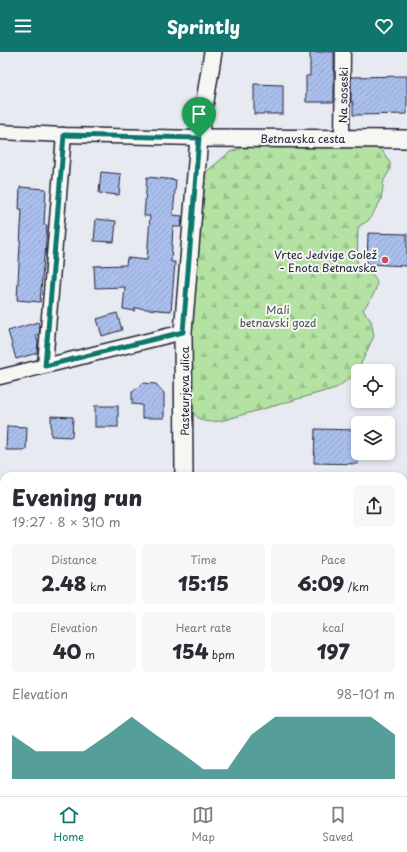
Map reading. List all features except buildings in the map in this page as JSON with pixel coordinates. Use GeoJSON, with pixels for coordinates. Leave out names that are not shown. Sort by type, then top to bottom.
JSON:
{"type":"FeatureCollection","features":[{"type":"Feature","properties":{"kind":"street","name":"Pasteurjeva ulica"},"geometry":{"type":"LineString","coordinates":[[184,472],[183,332],[199,138],[213,52]]}},
{"type":"Feature","properties":{"kind":"street","name":"Na soseski"},"geometry":{"type":"LineString","coordinates":[[342,138],[344,52]]}},
{"type":"Feature","properties":{"kind":"street"},"geometry":{"type":"LineString","coordinates":[[0,132],[199,138]]}},
{"type":"Feature","properties":{"kind":"street"},"geometry":{"type":"LineString","coordinates":[[45,366],[64,135]]}},
{"type":"Feature","properties":{"kind":"street","name":"Betnavska cesta"},"geometry":{"type":"LineString","coordinates":[[199,138],[407,139]]}},
{"type":"Feature","properties":{"kind":"street"},"geometry":{"type":"LineString","coordinates":[[0,377],[183,332]]}},
{"type":"Feature","properties":{"kind":"green space","name":"Mali betnavski gozd"},"geometry":{"type":"Polygon","coordinates":[[[275,146],[372,146],[382,150],[390,163],[390,170],[384,180],[381,200],[369,220],[358,227],[357,270],[370,273],[375,277],[376,281],[375,292],[363,310],[371,321],[374,336],[361,364],[351,364],[351,378],[336,388],[221,421],[212,422],[202,420],[192,411],[190,332],[206,172],[230,152],[242,148],[275,146]]]}},
{"type":"Feature","properties":{"kind":"place","name":"Vrtec Jedvige Golež - Enota Betnavska"},"geometry":{"type":"Point","coordinates":[385,260]}},
{"type":"Feature","properties":{"kind":"route"},"geometry":{"type":"LineString","coordinates":[[64,135],[199,138],[183,332],[45,366],[64,135]]}}]}
